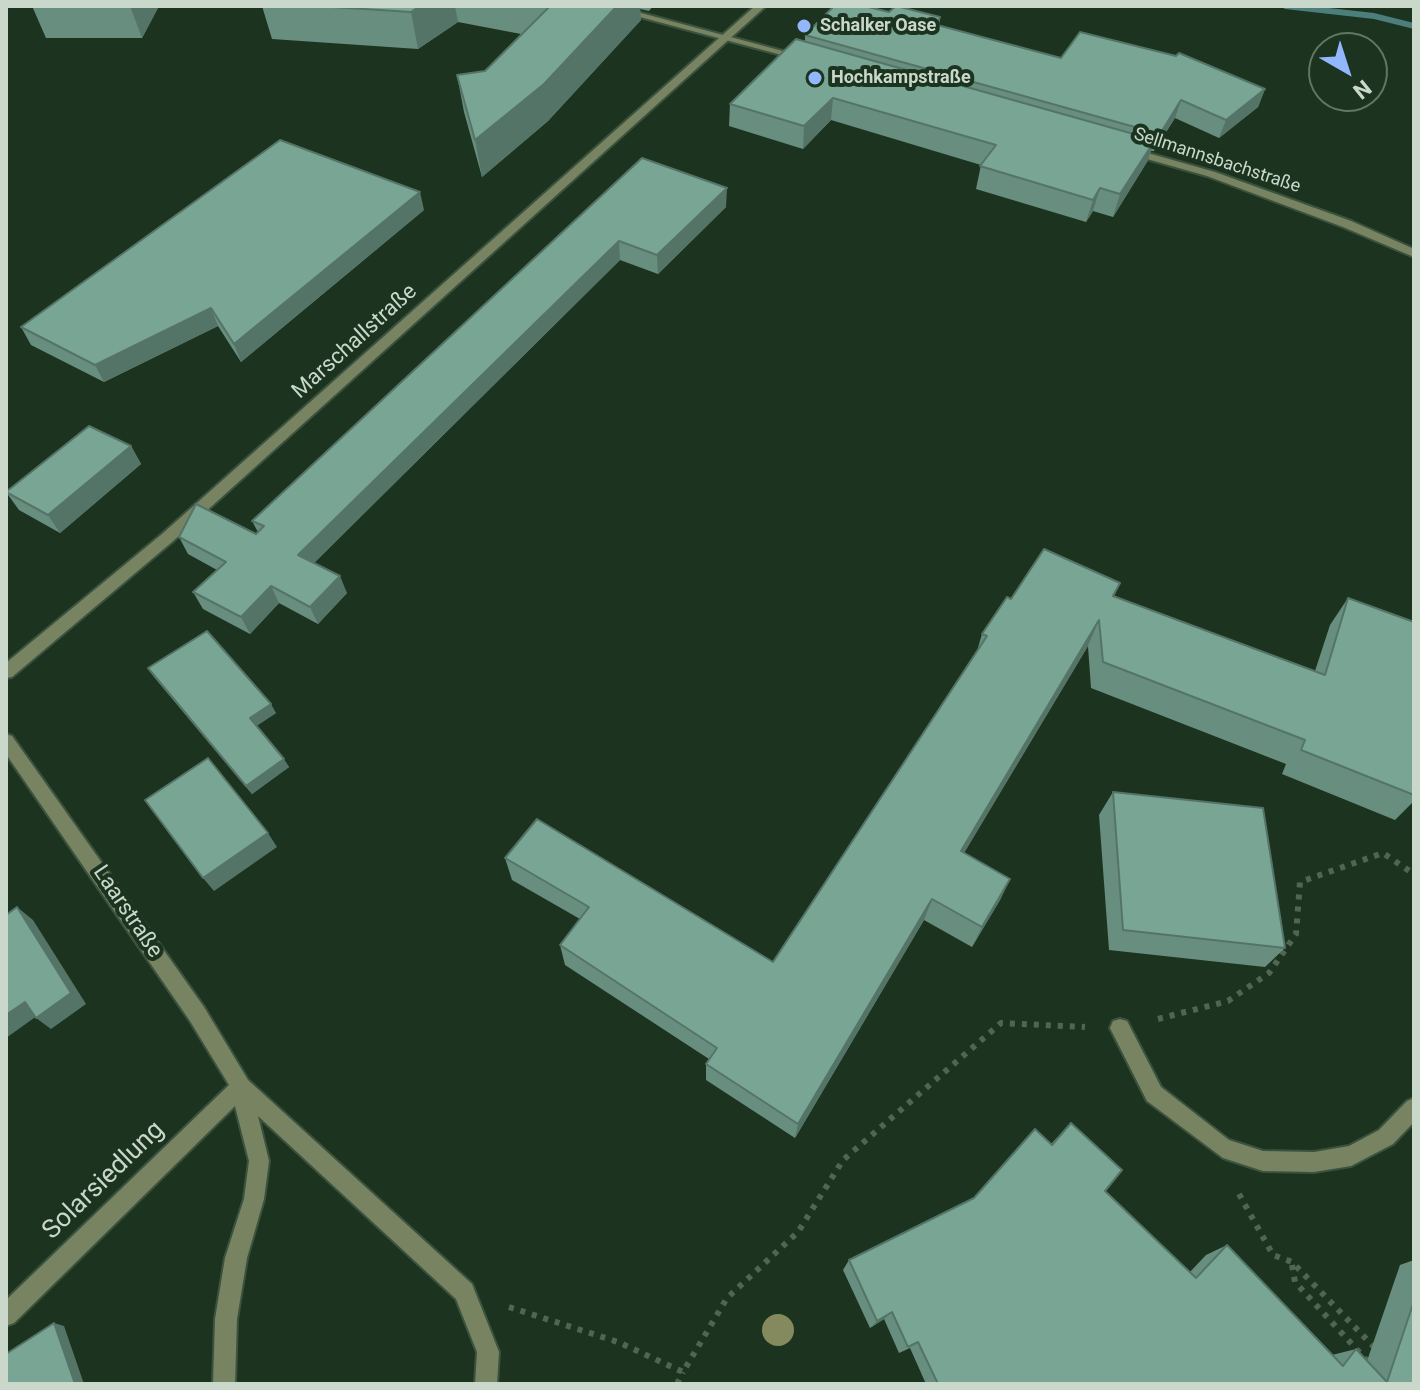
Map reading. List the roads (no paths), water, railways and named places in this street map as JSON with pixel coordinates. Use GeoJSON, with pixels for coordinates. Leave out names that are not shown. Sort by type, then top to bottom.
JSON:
{"type":"FeatureCollection","features":[{"type":"Feature","properties":{"kind":"street"},"geometry":{"type":"LineString","coordinates":[[604,6],[818,62]]}},
{"type":"Feature","properties":{"kind":"street"},"geometry":{"type":"LineString","coordinates":[[727,36],[761,6]]}},
{"type":"Feature","properties":{"kind":"street","name":"Marschallstraße"},"geometry":{"type":"LineString","coordinates":[[6,672],[167,538],[727,36]]}},
{"type":"Feature","properties":{"kind":"street","name":"Sellmannsbachstraße"},"geometry":{"type":"LineString","coordinates":[[1121,148],[1211,174],[1347,224],[1414,253]]}},
{"type":"Feature","properties":{"kind":"street","name":"Laarstraße"},"geometry":{"type":"LineString","coordinates":[[6,741],[197,1014],[241,1087],[464,1292],[488,1352],[486,1384]]}},
{"type":"Feature","properties":{"kind":"street"},"geometry":{"type":"LineString","coordinates":[[1120,1028],[1154,1094],[1223,1148],[1263,1161],[1314,1162],[1351,1156],[1386,1137],[1414,1108]]}},
{"type":"Feature","properties":{"kind":"street","name":"Laarstraße"},"geometry":{"type":"LineString","coordinates":[[224,1384],[226,1319],[236,1258],[254,1199],[259,1161],[241,1087]]}},
{"type":"Feature","properties":{"kind":"street","name":"Solarsiedlung"},"geometry":{"type":"LineString","coordinates":[[6,1315],[241,1087]]}},
{"type":"Feature","properties":{"kind":"waterway"},"geometry":{"type":"LineString","coordinates":[[1285,6],[1374,16],[1414,26]]}},
{"type":"Feature","properties":{"kind":"place","name":"Schalker Oase"},"geometry":{"type":"Point","coordinates":[804,26]}},
{"type":"Feature","properties":{"kind":"place","name":"Hochkampstraße"},"geometry":{"type":"Point","coordinates":[815,78]}}]}
